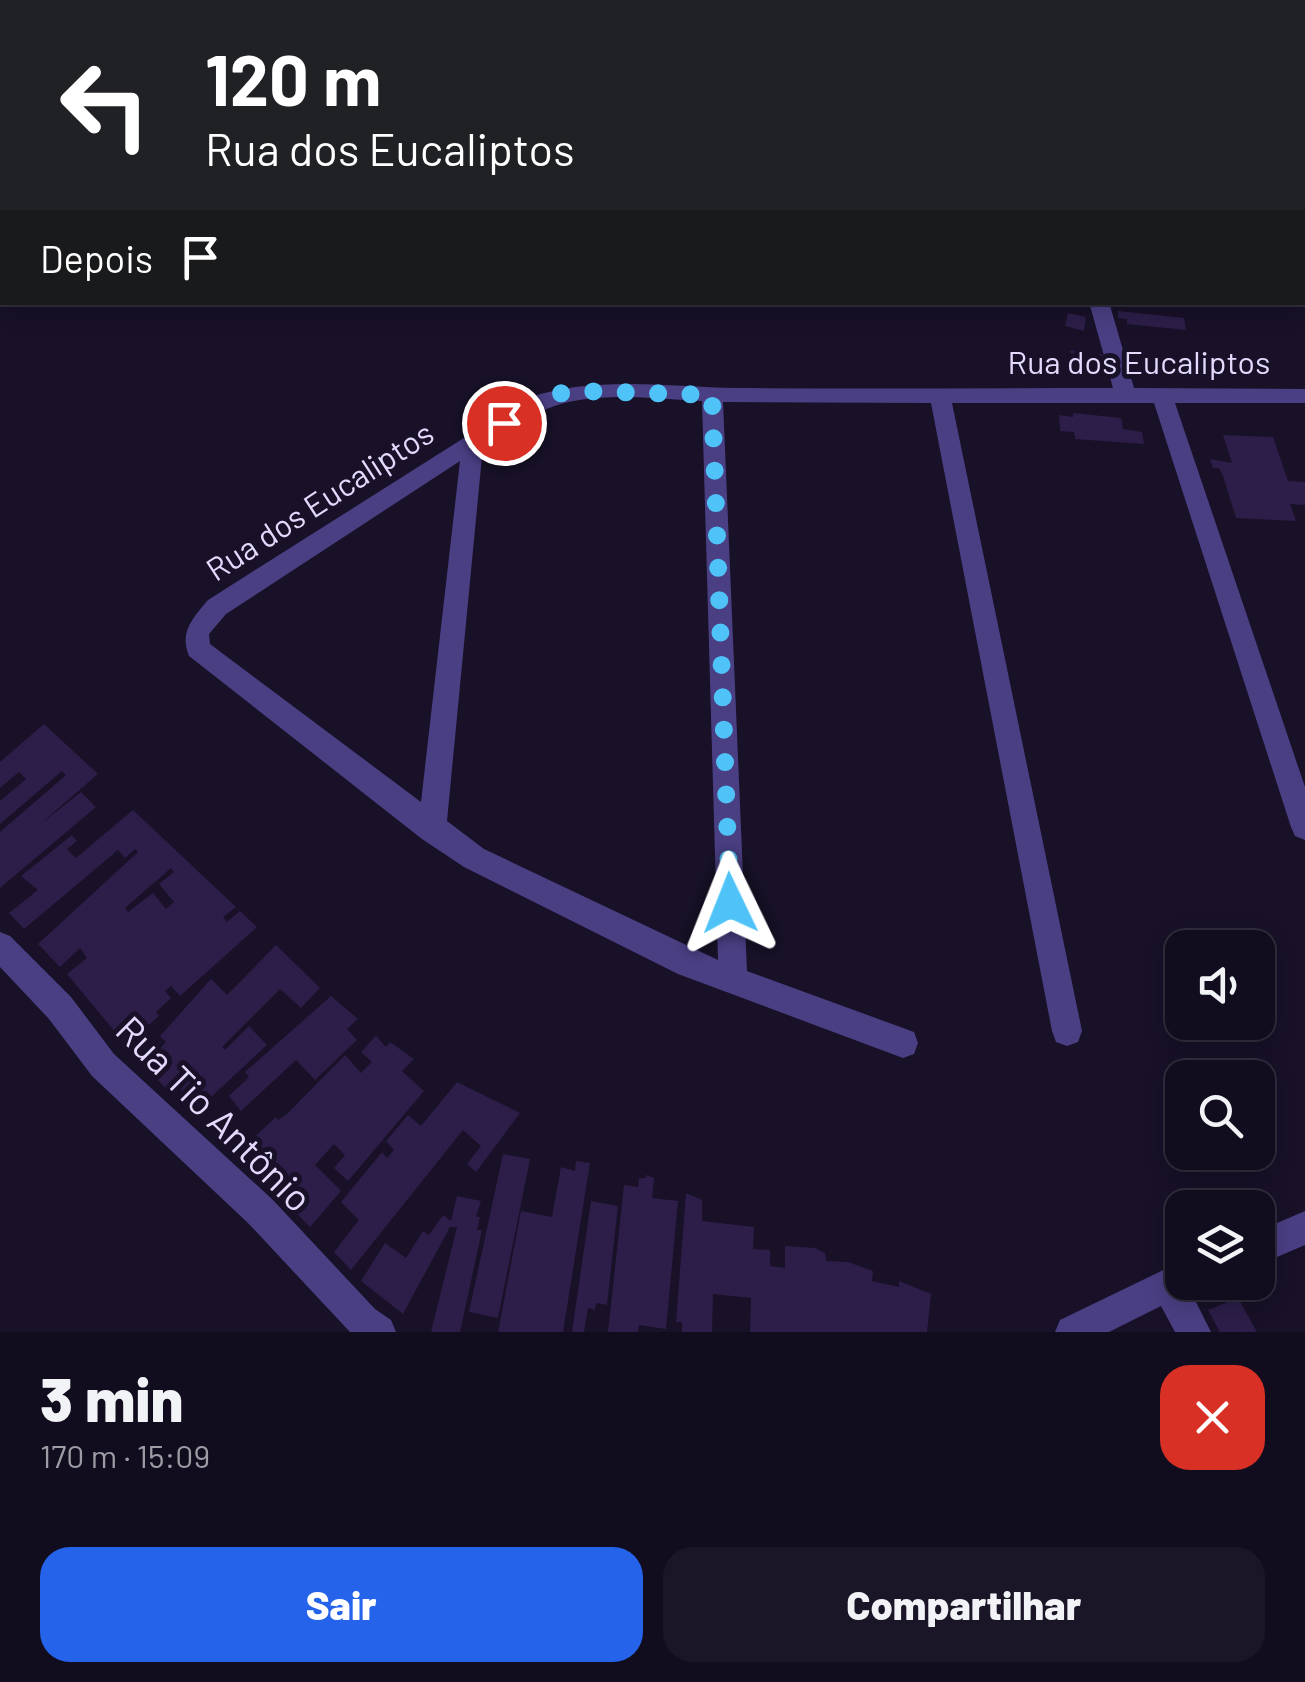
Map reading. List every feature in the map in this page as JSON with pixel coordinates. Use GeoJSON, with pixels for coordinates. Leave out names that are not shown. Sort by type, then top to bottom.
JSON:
{"type":"FeatureCollection","features":[{"type":"Feature","properties":{"kind":"street"},"geometry":{"type":"LineString","coordinates":[[1100,305],[1125,395]]}},
{"type":"Feature","properties":{"kind":"street","name":"Rua dos Eucaliptos"},"geometry":{"type":"LineString","coordinates":[[903,1043],[688,964],[474,858],[432,830],[198,649],[197,632],[216,607],[555,394],[581,391],[712,395],[1305,396]]}},
{"type":"Feature","properties":{"kind":"street"},"geometry":{"type":"LineString","coordinates":[[712,395],[733,981]]}},
{"type":"Feature","properties":{"kind":"street"},"geometry":{"type":"LineString","coordinates":[[940,396],[1067,1032]]}},
{"type":"Feature","properties":{"kind":"street"},"geometry":{"type":"LineString","coordinates":[[1162,396],[1305,827]]}},
{"type":"Feature","properties":{"kind":"street"},"geometry":{"type":"LineString","coordinates":[[432,830],[473,442]]}},
{"type":"Feature","properties":{"kind":"street","name":"Rua Tio Antônio"},"geometry":{"type":"LineString","coordinates":[[0,946],[60,1008],[103,1065],[260,1212],[364,1321],[380,1332]]}},
{"type":"Feature","properties":{"kind":"street"},"geometry":{"type":"LineString","coordinates":[[1275,1241],[1305,1228]]}},
{"type":"Feature","properties":{"kind":"street"},"geometry":{"type":"LineString","coordinates":[[1072,1332],[1165,1286]]}},
{"type":"Feature","properties":{"kind":"street"},"geometry":{"type":"LineString","coordinates":[[1182,1300],[1194,1332]]}},
{"type":"Feature","properties":{"kind":"building"},"geometry":{"type":"Polygon","coordinates":[[[1118,311],[1184,318],[1186,330],[1127,324],[1127,319],[1118,318],[1118,311]]]}},
{"type":"Feature","properties":{"kind":"building"},"geometry":{"type":"Polygon","coordinates":[[[1068,313],[1086,317],[1084,331],[1065,326],[1068,313]]]}},
{"type":"Feature","properties":{"kind":"building"},"geometry":{"type":"Polygon","coordinates":[[[1078,350],[1081,356],[1102,354],[1107,364],[1076,367],[1070,351],[1078,350]]]}},
{"type":"Feature","properties":{"kind":"building"},"geometry":{"type":"Polygon","coordinates":[[[1073,413],[1121,418],[1123,429],[1142,432],[1144,444],[1075,439],[1074,432],[1060,431],[1059,415],[1073,417],[1073,413]]]}},
{"type":"Feature","properties":{"kind":"building"},"geometry":{"type":"Polygon","coordinates":[[[1223,435],[1273,437],[1288,481],[1305,482],[1305,505],[1290,504],[1296,521],[1236,518],[1223,476],[1219,468],[1213,468],[1210,459],[1232,463],[1223,435]]]}},
{"type":"Feature","properties":{"kind":"building"},"geometry":{"type":"Polygon","coordinates":[[[44,724],[98,774],[39,825],[81,792],[96,807],[0,888],[0,832],[66,775],[62,771],[0,824],[0,801],[26,779],[19,772],[0,788],[0,762],[44,724]]]}},
{"type":"Feature","properties":{"kind":"building"},"geometry":{"type":"Polygon","coordinates":[[[133,810],[236,907],[223,917],[227,922],[240,911],[257,927],[180,996],[171,986],[165,991],[171,998],[156,1012],[159,1016],[126,1045],[67,974],[87,958],[80,948],[60,967],[38,944],[138,852],[135,849],[125,858],[118,850],[24,929],[9,913],[38,890],[21,876],[72,835],[77,841],[67,849],[76,858],[133,810]],[[171,868],[125,908],[128,912],[153,893],[166,909],[174,902],[159,884],[174,872],[171,868]]]}},
{"type":"Feature","properties":{"kind":"building"},"geometry":{"type":"Polygon","coordinates":[[[276,945],[320,988],[301,1008],[280,989],[222,1047],[225,1050],[249,1026],[267,1045],[197,1110],[180,1089],[173,1096],[150,1072],[163,1060],[156,1053],[166,1042],[160,1036],[211,979],[227,995],[276,945]]]}},
{"type":"Feature","properties":{"kind":"building"},"geometry":{"type":"Polygon","coordinates":[[[331,996],[358,1019],[347,1029],[357,1040],[315,1080],[296,1060],[241,1111],[229,1096],[249,1077],[245,1072],[331,996]]]}},
{"type":"Feature","properties":{"kind":"building"},"geometry":{"type":"Polygon","coordinates":[[[376,1036],[386,1047],[390,1042],[414,1059],[402,1071],[424,1091],[348,1181],[334,1168],[345,1155],[334,1144],[315,1165],[341,1191],[310,1227],[237,1153],[276,1117],[278,1120],[286,1115],[345,1055],[361,1073],[372,1062],[361,1052],[376,1036]]]}},
{"type":"Feature","properties":{"kind":"building"},"geometry":{"type":"Polygon","coordinates":[[[457,1082],[520,1113],[476,1172],[467,1164],[481,1146],[463,1130],[351,1270],[334,1252],[359,1220],[341,1202],[382,1152],[387,1158],[394,1150],[386,1141],[408,1115],[421,1126],[457,1082]]]}},
{"type":"Feature","properties":{"kind":"building"},"geometry":{"type":"Polygon","coordinates":[[[503,1154],[530,1159],[498,1318],[469,1312],[503,1154]]]}},
{"type":"Feature","properties":{"kind":"building"},"geometry":{"type":"Polygon","coordinates":[[[576,1161],[590,1163],[563,1332],[498,1332],[521,1211],[552,1217],[561,1167],[575,1171],[576,1161]]]}},
{"type":"Feature","properties":{"kind":"building"},"geometry":{"type":"Polygon","coordinates":[[[639,1178],[654,1178],[652,1198],[678,1201],[666,1329],[639,1325],[638,1332],[608,1332],[624,1185],[638,1187],[639,1178]]]}},
{"type":"Feature","properties":{"kind":"building"},"geometry":{"type":"Polygon","coordinates":[[[686,1193],[702,1200],[702,1221],[754,1227],[753,1249],[770,1250],[770,1266],[785,1268],[785,1246],[815,1248],[825,1253],[826,1261],[848,1262],[873,1271],[872,1281],[899,1287],[899,1281],[931,1294],[927,1332],[750,1332],[751,1298],[713,1294],[712,1332],[682,1332],[682,1322],[676,1322],[686,1193]]]}},
{"type":"Feature","properties":{"kind":"building"},"geometry":{"type":"Polygon","coordinates":[[[457,1196],[481,1201],[476,1217],[480,1217],[477,1230],[482,1230],[460,1332],[431,1332],[457,1227],[450,1227],[403,1314],[361,1281],[385,1243],[406,1258],[423,1231],[429,1235],[443,1215],[451,1221],[457,1196]]]}},
{"type":"Feature","properties":{"kind":"building"},"geometry":{"type":"Polygon","coordinates":[[[591,1201],[618,1206],[607,1305],[596,1303],[595,1310],[588,1308],[584,1332],[572,1332],[591,1201]]]}},
{"type":"Feature","properties":{"kind":"building"},"geometry":{"type":"Polygon","coordinates":[[[1239,1300],[1257,1332],[1220,1332],[1208,1310],[1239,1300]]]}},
{"type":"Feature","properties":{"kind":"route"},"geometry":{"type":"LineString","coordinates":[[504,423],[555,394],[581,391],[712,395],[730,903]]}}]}
